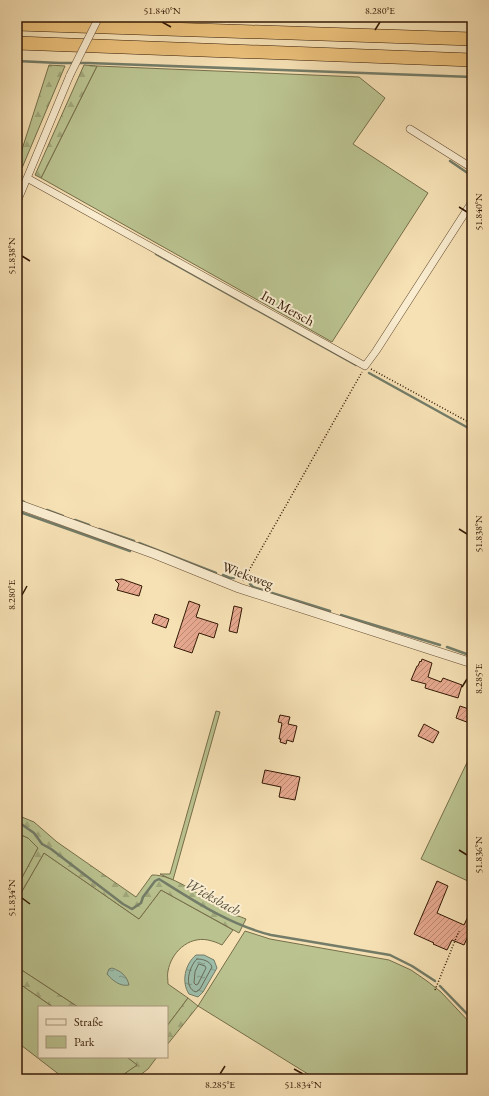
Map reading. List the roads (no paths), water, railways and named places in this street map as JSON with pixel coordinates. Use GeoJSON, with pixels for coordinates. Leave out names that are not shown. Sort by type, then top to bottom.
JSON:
{"type":"FeatureCollection","features":[{"type":"Feature","properties":{"kind":"highway"},"geometry":{"type":"LineString","coordinates":[[17,24],[472,39]]}},
{"type":"Feature","properties":{"kind":"highway"},"geometry":{"type":"LineString","coordinates":[[17,43],[472,60]]}},
{"type":"Feature","properties":{"kind":"street"},"geometry":{"type":"LineString","coordinates":[[17,202],[70,75],[99,17]]}},
{"type":"Feature","properties":{"kind":"street"},"geometry":{"type":"LineString","coordinates":[[410,129],[472,168]]}},
{"type":"Feature","properties":{"kind":"street","name":"Im Mersch"},"geometry":{"type":"LineString","coordinates":[[27,178],[365,366],[472,202]]}},
{"type":"Feature","properties":{"kind":"street","name":"Wieksweg"},"geometry":{"type":"LineString","coordinates":[[17,504],[156,554],[239,588],[472,663]]}},
{"type":"Feature","properties":{"kind":"water"},"geometry":{"type":"Polygon","coordinates":[[[196,955],[204,955],[214,960],[217,968],[203,992],[198,997],[189,994],[185,984],[185,973],[189,963],[196,955]]]}},
{"type":"Feature","properties":{"kind":"water"},"geometry":{"type":"Polygon","coordinates":[[[112,968],[123,974],[129,985],[119,984],[107,974],[109,969],[112,968]]]}},
{"type":"Feature","properties":{"kind":"waterway"},"geometry":{"type":"LineString","coordinates":[[17,61],[472,77]]}},
{"type":"Feature","properties":{"kind":"waterway"},"geometry":{"type":"LineString","coordinates":[[450,161],[472,176]]}},
{"type":"Feature","properties":{"kind":"waterway"},"geometry":{"type":"LineString","coordinates":[[156,254],[356,365]]}},
{"type":"Feature","properties":{"kind":"waterway"},"geometry":{"type":"LineString","coordinates":[[369,373],[472,430]]}},
{"type":"Feature","properties":{"kind":"waterway"},"geometry":{"type":"LineString","coordinates":[[17,499],[24,502]]}},
{"type":"Feature","properties":{"kind":"waterway"},"geometry":{"type":"LineString","coordinates":[[47,510],[63,516]]}},
{"type":"Feature","properties":{"kind":"waterway"},"geometry":{"type":"LineString","coordinates":[[17,511],[130,551]]}},
{"type":"Feature","properties":{"kind":"waterway"},"geometry":{"type":"LineString","coordinates":[[75,520],[89,525]]}},
{"type":"Feature","properties":{"kind":"waterway"},"geometry":{"type":"LineString","coordinates":[[99,529],[134,541]]}},
{"type":"Feature","properties":{"kind":"waterway"},"geometry":{"type":"LineString","coordinates":[[139,543],[216,573]]}},
{"type":"Feature","properties":{"kind":"waterway"},"geometry":{"type":"LineString","coordinates":[[223,575],[234,578]]}},
{"type":"Feature","properties":{"kind":"waterway"},"geometry":{"type":"LineString","coordinates":[[250,584],[253,587],[330,611]]}},
{"type":"Feature","properties":{"kind":"waterway"},"geometry":{"type":"LineString","coordinates":[[341,615],[440,645]]}},
{"type":"Feature","properties":{"kind":"waterway"},"geometry":{"type":"LineString","coordinates":[[447,647],[472,656]]}},
{"type":"Feature","properties":{"kind":"waterway","name":"Wieksbach"},"geometry":{"type":"LineString","coordinates":[[17,821],[34,833],[42,844],[51,849],[123,904],[132,909],[141,903],[143,897],[155,881],[159,879],[213,912],[256,931],[271,935],[390,955],[412,966],[435,981]]}},
{"type":"Feature","properties":{"kind":"waterway","name":"Wieksbach"},"geometry":{"type":"LineString","coordinates":[[440,986],[472,1019]]}}]}
